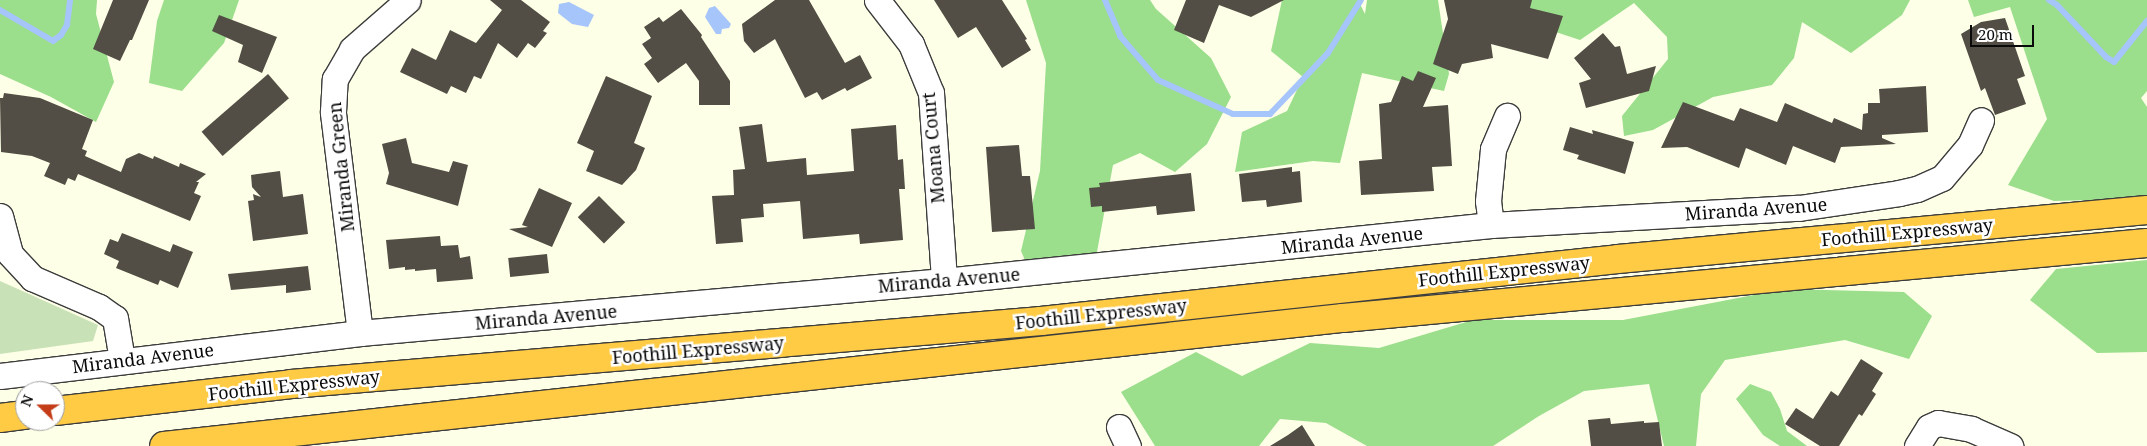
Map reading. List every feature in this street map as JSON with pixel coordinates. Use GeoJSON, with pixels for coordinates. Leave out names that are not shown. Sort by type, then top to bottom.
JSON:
{"type":"FeatureCollection","features":[{"type":"Feature","properties":{"kind":"highway","name":"Foothill Expressway"},"geometry":{"type":"LineString","coordinates":[[65,410],[291,384],[1041,321],[1618,258],[2147,210]]}},
{"type":"Feature","properties":{"kind":"highway","name":"Foothill Expressway"},"geometry":{"type":"LineString","coordinates":[[164,446],[1333,319],[2147,243]]}},
{"type":"Feature","properties":{"kind":"highway"},"geometry":{"type":"LineString","coordinates":[[0,418],[15,416]]}},
{"type":"Feature","properties":{"kind":"street","name":"Miranda Green"},"geometry":{"type":"LineString","coordinates":[[360,333],[333,112],[335,78],[352,50],[408,0]]}},
{"type":"Feature","properties":{"kind":"street","name":"Moana Court"},"geometry":{"type":"LineString","coordinates":[[877,0],[910,44],[931,94],[944,281]]}},
{"type":"Feature","properties":{"kind":"street"},"geometry":{"type":"LineString","coordinates":[[1491,225],[1488,201],[1493,149],[1507,116]]}},
{"type":"Feature","properties":{"kind":"street","name":"Miranda Avenue"},"geometry":{"type":"LineString","coordinates":[[0,376],[360,333],[944,281],[1491,225],[1799,208],[1899,193],[1917,189],[1942,178],[1970,145],[1981,120]]}},
{"type":"Feature","properties":{"kind":"street"},"geometry":{"type":"LineString","coordinates":[[0,216],[10,254],[32,278],[100,307],[114,318],[122,360]]}},
{"type":"Feature","properties":{"kind":"street"},"geometry":{"type":"LineString","coordinates":[[1923,436],[1938,423],[1949,423],[1971,429],[2010,446]]}},
{"type":"Feature","properties":{"kind":"green space"},"geometry":{"type":"Polygon","coordinates":[[[0,0],[97,0],[96,14],[114,82],[96,122],[51,97],[0,74],[0,0]]]}},
{"type":"Feature","properties":{"kind":"green space"},"geometry":{"type":"Polygon","coordinates":[[[164,0],[239,0],[224,43],[182,91],[149,83],[157,21],[164,0]]]}},
{"type":"Feature","properties":{"kind":"green space"},"geometry":{"type":"Polygon","coordinates":[[[1026,0],[1150,0],[1156,9],[1211,58],[1231,97],[1207,144],[1175,172],[1140,153],[1113,165],[1094,268],[1030,272],[1021,251],[1040,171],[1046,63],[1026,0]]]}},
{"type":"Feature","properties":{"kind":"green space"},"geometry":{"type":"Polygon","coordinates":[[[1282,0],[1358,0],[1365,14],[1367,0],[1438,0],[1449,74],[1444,91],[1362,73],[1340,163],[1313,161],[1235,172],[1242,132],[1287,111],[1303,77],[1271,51],[1282,0]]]}},
{"type":"Feature","properties":{"kind":"green space"},"geometry":{"type":"Polygon","coordinates":[[[1490,0],[1910,0],[1902,15],[1851,53],[1802,22],[1794,58],[1772,85],[1713,97],[1653,130],[1624,136],[1622,116],[1668,59],[1667,37],[1634,3],[1580,40],[1495,12],[1490,0]]]}},
{"type":"Feature","properties":{"kind":"green space"},"geometry":{"type":"Polygon","coordinates":[[[1968,0],[2147,0],[2147,91],[2141,98],[2147,107],[2147,195],[2128,199],[2054,201],[2008,185],[2047,119],[2010,7],[1974,17],[1968,0]]]}},
{"type":"Feature","properties":{"kind":"green space"},"geometry":{"type":"Polygon","coordinates":[[[2147,260],[2147,352],[2097,353],[2030,300],[2056,269],[2147,260]]]}},
{"type":"Feature","properties":{"kind":"green space"},"geometry":{"type":"Polygon","coordinates":[[[0,281],[98,325],[93,341],[0,354],[0,281]]]}},
{"type":"Feature","properties":{"kind":"green space"},"geometry":{"type":"Polygon","coordinates":[[[1785,289],[1904,292],[1932,316],[1909,359],[1845,340],[1725,360],[1701,394],[1696,446],[1664,446],[1649,384],[1584,391],[1539,416],[1493,446],[1367,446],[1326,423],[1280,419],[1259,446],[1155,446],[1121,392],[1196,352],[1242,376],[1310,343],[1379,348],[1473,320],[1623,320],[1785,289]]]}},
{"type":"Feature","properties":{"kind":"green space"},"geometry":{"type":"Polygon","coordinates":[[[1750,384],[1771,392],[1780,409],[1787,431],[1807,446],[1780,446],[1763,435],[1736,399],[1750,384]]]}},
{"type":"Feature","properties":{"kind":"water"},"geometry":{"type":"Polygon","coordinates":[[[569,2],[594,15],[588,27],[572,24],[558,13],[559,4],[569,2]]]}},
{"type":"Feature","properties":{"kind":"water"},"geometry":{"type":"Polygon","coordinates":[[[715,6],[731,24],[729,28],[722,29],[721,34],[716,34],[705,17],[709,8],[715,6]]]}},
{"type":"Feature","properties":{"kind":"building"},"geometry":{"type":"Polygon","coordinates":[[[113,0],[149,0],[132,40],[130,40],[120,61],[93,49],[113,0]]]}},
{"type":"Feature","properties":{"kind":"building"},"geometry":{"type":"Polygon","coordinates":[[[490,0],[521,0],[550,22],[543,31],[547,33],[535,48],[528,43],[517,58],[498,43],[481,79],[474,76],[466,93],[451,86],[447,94],[400,72],[412,48],[436,60],[450,30],[476,43],[502,10],[490,0]]]}},
{"type":"Feature","properties":{"kind":"building"},"geometry":{"type":"Polygon","coordinates":[[[775,0],[809,0],[845,63],[860,55],[872,78],[847,91],[845,88],[822,100],[817,92],[805,98],[775,39],[754,53],[744,41],[742,24],[775,0]]]}},
{"type":"Feature","properties":{"kind":"building"},"geometry":{"type":"Polygon","coordinates":[[[934,0],[1002,0],[1027,39],[1025,40],[1031,50],[1002,68],[976,27],[958,38],[934,0]]]}},
{"type":"Feature","properties":{"kind":"building"},"geometry":{"type":"Polygon","coordinates":[[[1186,0],[1284,0],[1251,17],[1219,5],[1204,43],[1174,30],[1186,0]]]}},
{"type":"Feature","properties":{"kind":"building"},"geometry":{"type":"Polygon","coordinates":[[[1444,0],[1532,0],[1530,8],[1563,16],[1548,59],[1491,44],[1493,58],[1462,64],[1458,74],[1433,64],[1448,19],[1444,0]]]}},
{"type":"Feature","properties":{"kind":"building"},"geometry":{"type":"Polygon","coordinates":[[[681,9],[702,35],[701,37],[730,81],[730,105],[699,105],[699,81],[686,63],[658,83],[644,64],[652,58],[642,44],[651,38],[644,27],[659,17],[663,22],[681,9]]]}},
{"type":"Feature","properties":{"kind":"building"},"geometry":{"type":"Polygon","coordinates":[[[219,15],[277,37],[262,73],[238,62],[243,45],[212,31],[219,15]]]}},
{"type":"Feature","properties":{"kind":"building"},"geometry":{"type":"Polygon","coordinates":[[[2005,18],[2025,76],[2017,79],[2026,104],[1995,115],[1985,88],[1981,91],[1961,34],[1981,22],[2005,18]]]}},
{"type":"Feature","properties":{"kind":"building"},"geometry":{"type":"Polygon","coordinates":[[[1603,33],[1615,47],[1620,46],[1627,74],[1656,66],[1649,91],[1586,108],[1579,83],[1591,79],[1574,58],[1603,33]]]}},
{"type":"Feature","properties":{"kind":"building"},"geometry":{"type":"Polygon","coordinates":[[[1418,71],[1436,78],[1423,107],[1448,105],[1452,166],[1432,167],[1434,191],[1361,195],[1359,161],[1382,159],[1379,104],[1391,102],[1402,76],[1413,81],[1418,71]]]}},
{"type":"Feature","properties":{"kind":"building"},"geometry":{"type":"Polygon","coordinates":[[[268,74],[289,98],[223,156],[202,132],[268,74]]]}},
{"type":"Feature","properties":{"kind":"building"},"geometry":{"type":"Polygon","coordinates":[[[606,76],[652,96],[634,143],[645,148],[636,170],[622,185],[586,171],[594,151],[577,143],[606,76]]]}},
{"type":"Feature","properties":{"kind":"building"},"geometry":{"type":"Polygon","coordinates":[[[1926,86],[1928,132],[1882,135],[1882,138],[1896,144],[1841,147],[1835,163],[1793,146],[1786,165],[1746,148],[1739,168],[1687,147],[1661,148],[1683,102],[1734,121],[1740,108],[1777,122],[1785,103],[1832,123],[1834,118],[1862,130],[1863,114],[1868,113],[1868,103],[1880,103],[1879,89],[1926,86]]]}},
{"type":"Feature","properties":{"kind":"building"},"geometry":{"type":"Polygon","coordinates":[[[4,93],[40,98],[93,120],[82,149],[87,151],[85,156],[121,172],[126,159],[139,153],[153,159],[154,156],[179,167],[180,163],[206,174],[196,182],[199,182],[194,193],[201,196],[190,221],[78,174],[75,181],[68,178],[65,185],[44,176],[50,163],[32,156],[1,152],[0,98],[3,98],[4,93]]]}},
{"type":"Feature","properties":{"kind":"building"},"geometry":{"type":"Polygon","coordinates":[[[762,124],[767,162],[806,158],[807,175],[854,171],[851,129],[896,125],[898,160],[903,159],[905,189],[899,189],[903,240],[860,244],[859,234],[803,239],[800,201],[763,204],[764,217],[741,219],[743,242],[716,244],[712,196],[734,195],[733,170],[745,169],[739,127],[762,124]]]}},
{"type":"Feature","properties":{"kind":"building"},"geometry":{"type":"Polygon","coordinates":[[[1570,127],[1593,134],[1592,130],[1634,142],[1625,174],[1577,159],[1579,155],[1563,150],[1570,127]]]}},
{"type":"Feature","properties":{"kind":"building"},"geometry":{"type":"Polygon","coordinates":[[[406,138],[412,163],[449,172],[453,161],[468,165],[458,206],[386,184],[389,173],[382,144],[406,138]]]}},
{"type":"Feature","properties":{"kind":"building"},"geometry":{"type":"Polygon","coordinates":[[[1019,145],[1022,176],[1030,176],[1035,229],[992,232],[986,147],[1019,145]]]}},
{"type":"Feature","properties":{"kind":"building"},"geometry":{"type":"Polygon","coordinates":[[[1292,167],[1292,172],[1300,171],[1302,202],[1267,207],[1266,200],[1242,202],[1239,174],[1292,167]]]}},
{"type":"Feature","properties":{"kind":"building"},"geometry":{"type":"Polygon","coordinates":[[[280,171],[283,197],[303,194],[308,234],[253,241],[248,201],[254,200],[253,194],[261,197],[252,187],[251,175],[280,171]]]}},
{"type":"Feature","properties":{"kind":"building"},"geometry":{"type":"Polygon","coordinates":[[[1191,173],[1195,211],[1157,215],[1156,206],[1102,212],[1102,206],[1091,207],[1089,188],[1100,187],[1099,183],[1191,173]]]}},
{"type":"Feature","properties":{"kind":"building"},"geometry":{"type":"Polygon","coordinates":[[[539,188],[572,203],[552,247],[509,229],[528,227],[522,225],[539,188]]]}},
{"type":"Feature","properties":{"kind":"building"},"geometry":{"type":"Polygon","coordinates":[[[599,196],[625,222],[604,243],[578,217],[599,196]]]}},
{"type":"Feature","properties":{"kind":"building"},"geometry":{"type":"Polygon","coordinates":[[[122,233],[170,252],[173,244],[193,252],[178,288],[160,280],[158,285],[116,268],[119,261],[104,254],[110,239],[118,242],[122,233]]]}},
{"type":"Feature","properties":{"kind":"building"},"geometry":{"type":"Polygon","coordinates":[[[440,236],[441,246],[458,245],[460,258],[470,256],[473,279],[437,282],[436,269],[415,271],[415,269],[405,270],[405,267],[389,269],[386,240],[440,236]]]}},
{"type":"Feature","properties":{"kind":"building"},"geometry":{"type":"Polygon","coordinates":[[[547,254],[549,273],[510,277],[508,258],[547,254]]]}},
{"type":"Feature","properties":{"kind":"building"},"geometry":{"type":"Polygon","coordinates":[[[308,266],[311,290],[286,293],[286,285],[231,290],[228,274],[308,266]]]}},
{"type":"Feature","properties":{"kind":"building"},"geometry":{"type":"Polygon","coordinates":[[[1861,359],[1883,373],[1872,391],[1876,394],[1862,416],[1859,414],[1839,446],[1820,446],[1785,424],[1796,408],[1813,419],[1831,391],[1838,396],[1861,359]]]}},
{"type":"Feature","properties":{"kind":"building"},"geometry":{"type":"Polygon","coordinates":[[[1610,418],[1611,424],[1644,421],[1644,423],[1659,422],[1662,446],[1591,446],[1588,420],[1610,418]]]}},
{"type":"Feature","properties":{"kind":"building"},"geometry":{"type":"Polygon","coordinates":[[[1302,425],[1315,446],[1270,446],[1288,435],[1302,425]]]}},
{"type":"Feature","properties":{"kind":"waterway"},"geometry":{"type":"LineString","coordinates":[[0,10],[53,41],[61,35],[67,25],[70,0]]}},
{"type":"Feature","properties":{"kind":"waterway"},"geometry":{"type":"LineString","coordinates":[[1105,0],[1120,36],[1158,80],[1233,114],[1270,114],[1328,53],[1361,0]]}},
{"type":"Feature","properties":{"kind":"waterway"},"geometry":{"type":"LineString","coordinates":[[2049,0],[2057,5],[2106,57],[2114,62],[2147,21]]}}]}
